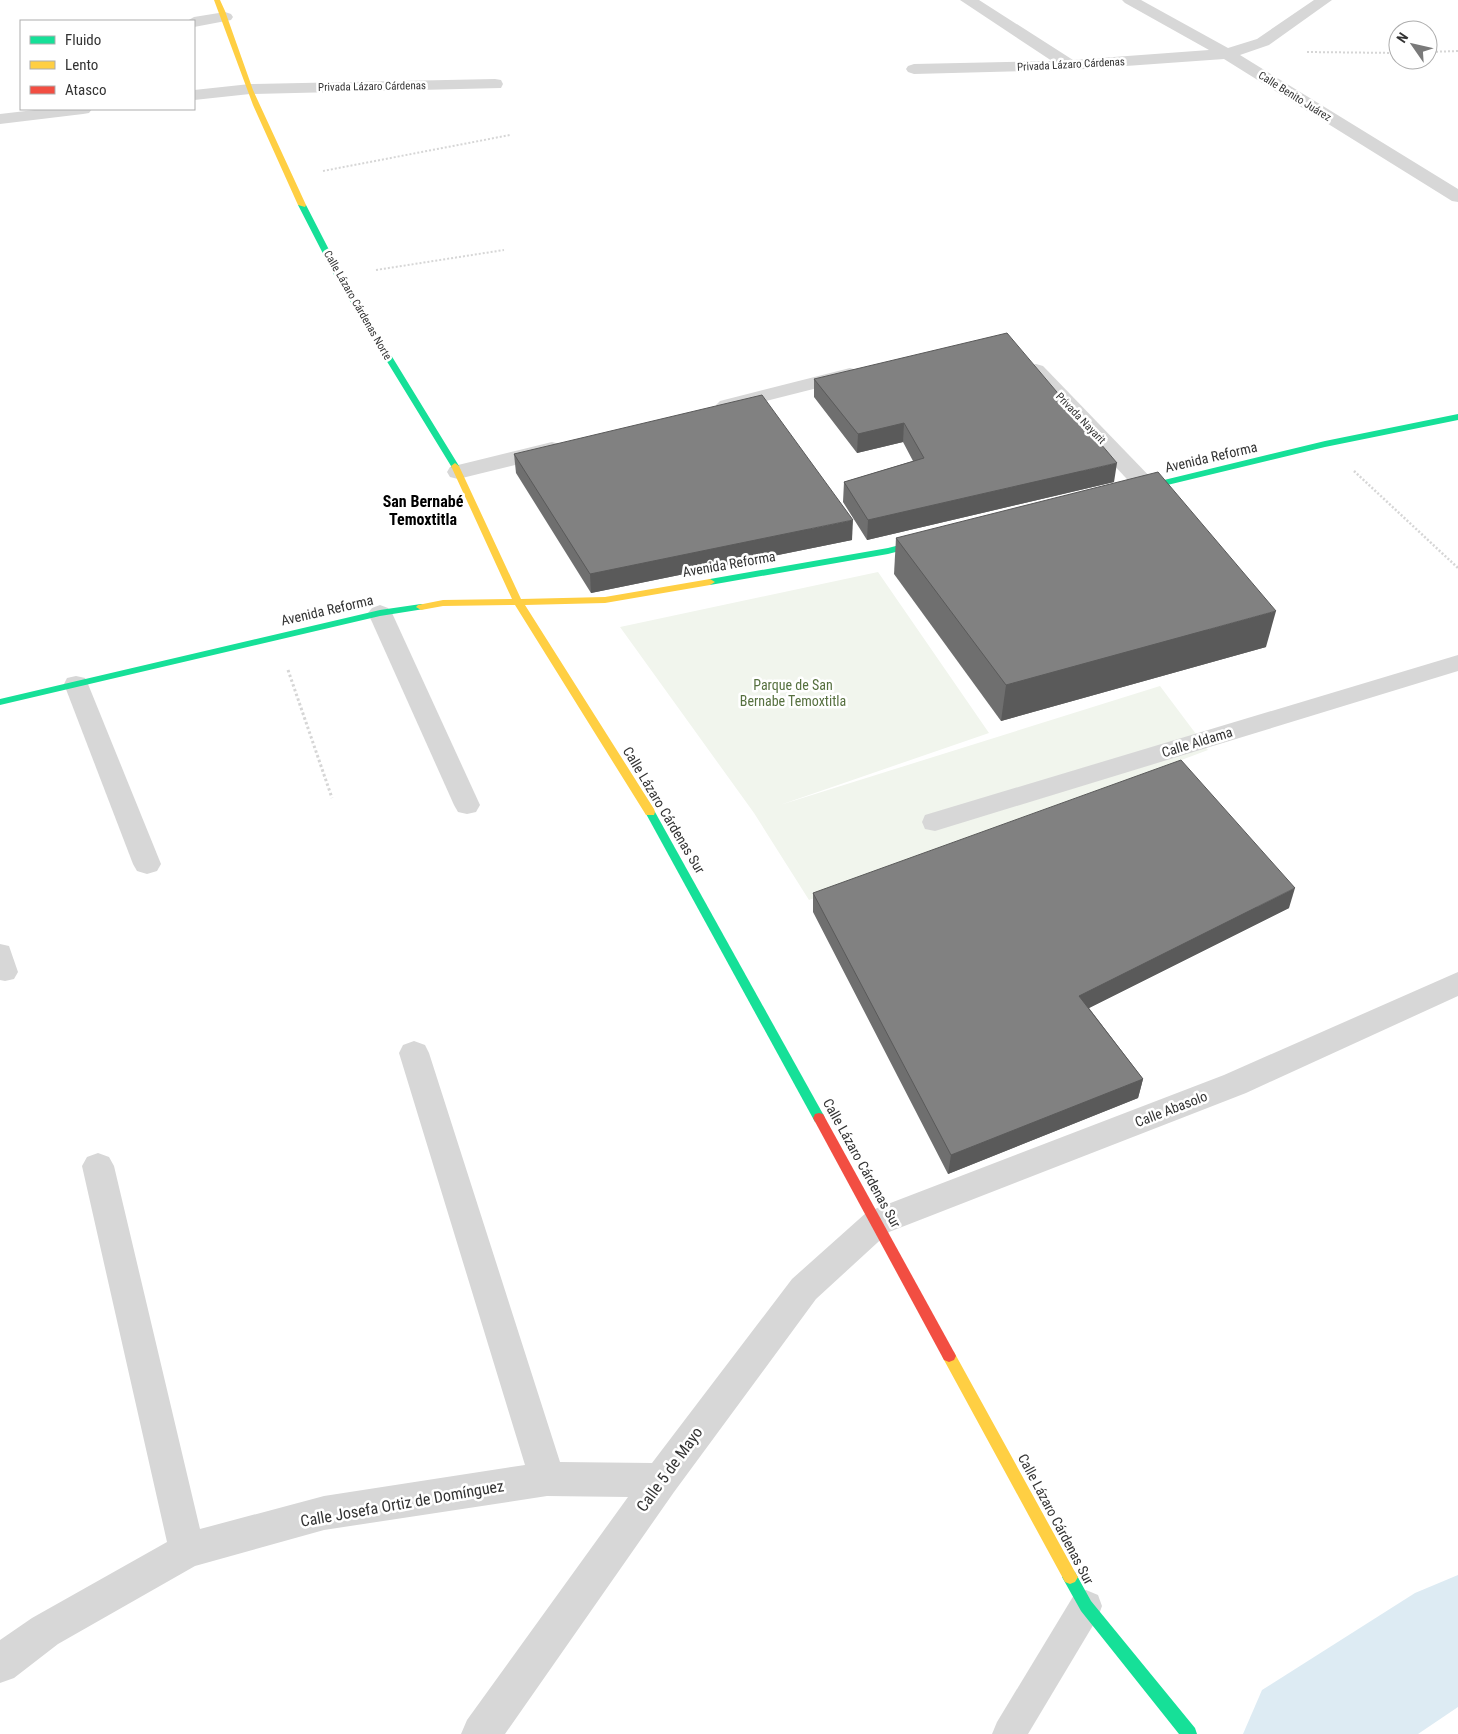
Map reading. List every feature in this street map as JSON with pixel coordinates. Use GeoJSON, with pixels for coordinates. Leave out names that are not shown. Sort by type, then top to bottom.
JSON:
{"type":"FeatureCollection","features":[{"type":"Feature","properties":{"kind":"street","name":"Calle Lázaro Cárdenas Norte"},"geometry":{"type":"LineString","coordinates":[[217,0],[250,89],[288,177],[338,275],[458,472],[517,600]]}},
{"type":"Feature","properties":{"kind":"street"},"geometry":{"type":"LineString","coordinates":[[968,0],[1070,65]]}},
{"type":"Feature","properties":{"kind":"street","name":"Calle Benito Juárez"},"geometry":{"type":"LineString","coordinates":[[1130,0],[1227,54],[1458,197]]}},
{"type":"Feature","properties":{"kind":"street","name":"Privada Lázaro Cárdenas"},"geometry":{"type":"LineString","coordinates":[[914,69],[1070,65],[1227,54],[1263,42],[1324,0]]}},
{"type":"Feature","properties":{"kind":"street"},"geometry":{"type":"LineString","coordinates":[[195,22],[225,18]]}},
{"type":"Feature","properties":{"kind":"street","name":"Privada Lázaro Cárdenas"},"geometry":{"type":"LineString","coordinates":[[195,95],[250,89],[495,84]]}},
{"type":"Feature","properties":{"kind":"street"},"geometry":{"type":"LineString","coordinates":[[0,119],[75,110]]}},
{"type":"Feature","properties":{"kind":"street","name":"Privada Nayarit"},"geometry":{"type":"LineString","coordinates":[[1022,355],[1147,487]]}},
{"type":"Feature","properties":{"kind":"street"},"geometry":{"type":"LineString","coordinates":[[707,410],[870,369]]}},
{"type":"Feature","properties":{"kind":"street","name":"Avenida Reforma"},"geometry":{"type":"LineString","coordinates":[[1118,494],[1325,444],[1458,417]]}},
{"type":"Feature","properties":{"kind":"street"},"geometry":{"type":"LineString","coordinates":[[458,472],[573,443]]}},
{"type":"Feature","properties":{"kind":"street","name":"Avenida Reforma"},"geometry":{"type":"LineString","coordinates":[[0,702],[380,613],[442,603],[517,600],[605,600],[888,551],[946,537]]}},
{"type":"Feature","properties":{"kind":"street","name":"Calle Lázaro Cárdenas Sur"},"geometry":{"type":"LineString","coordinates":[[517,600],[664,834],[878,1222],[1086,1606],[1189,1734]]}},
{"type":"Feature","properties":{"kind":"street"},"geometry":{"type":"LineString","coordinates":[[380,613],[467,805]]}},
{"type":"Feature","properties":{"kind":"street","name":"Calle Aldama"},"geometry":{"type":"LineString","coordinates":[[935,822],[1458,663]]}},
{"type":"Feature","properties":{"kind":"street"},"geometry":{"type":"LineString","coordinates":[[76,684],[147,864]]}},
{"type":"Feature","properties":{"kind":"street","name":"Calle Abasolo"},"geometry":{"type":"LineString","coordinates":[[878,1222],[1235,1084],[1458,983]]}},
{"type":"Feature","properties":{"kind":"street"},"geometry":{"type":"LineString","coordinates":[[414,1053],[547,1479]]}},
{"type":"Feature","properties":{"kind":"street"},"geometry":{"type":"LineString","coordinates":[[98,1166],[187,1550]]}},
{"type":"Feature","properties":{"kind":"street","name":"Calle 5 de Mayo"},"geometry":{"type":"LineString","coordinates":[[481,1734],[661,1480],[804,1289],[878,1222]]}},
{"type":"Feature","properties":{"kind":"street","name":"Calle Josefa Ortiz de Domínguez"},"geometry":{"type":"LineString","coordinates":[[0,1664],[45,1631],[187,1550],[324,1513],[547,1479],[661,1480]]}},
{"type":"Feature","properties":{"kind":"lane"},"geometry":{"type":"LineString","coordinates":[[1009,1734],[1086,1606]]}},
{"type":"Feature","properties":{"kind":"path"},"geometry":{"type":"LineString","coordinates":[[1254,45],[1298,52],[1388,53]]}},
{"type":"Feature","properties":{"kind":"path"},"geometry":{"type":"LineString","coordinates":[[1438,52],[1458,51]]}},
{"type":"Feature","properties":{"kind":"path"},"geometry":{"type":"LineString","coordinates":[[288,177],[510,135]]}},
{"type":"Feature","properties":{"kind":"path"},"geometry":{"type":"LineString","coordinates":[[338,275],[504,250]]}},
{"type":"Feature","properties":{"kind":"path"},"geometry":{"type":"LineString","coordinates":[[1325,444],[1458,568]]}},
{"type":"Feature","properties":{"kind":"path"},"geometry":{"type":"LineString","coordinates":[[277,636],[332,798]]}},
{"type":"Feature","properties":{"kind":"green space","name":"Parque de San Bernabe Temoxtitla"},"geometry":{"type":"Polygon","coordinates":[[[878,572],[989,733],[780,805],[1160,686],[1208,750],[809,900],[754,813],[620,627],[878,572]]]}},
{"type":"Feature","properties":{"kind":"building"},"geometry":{"type":"Polygon","coordinates":[[[1007,333],[1117,463],[868,520],[844,482],[924,458],[904,423],[858,434],[814,379],[1007,333]]]}},
{"type":"Feature","properties":{"kind":"building"},"geometry":{"type":"Polygon","coordinates":[[[762,395],[853,520],[590,574],[514,454],[762,395]]]}},
{"type":"Feature","properties":{"kind":"building"},"geometry":{"type":"Polygon","coordinates":[[[1158,472],[1276,611],[1006,685],[896,538],[1158,472]]]}},
{"type":"Feature","properties":{"kind":"building"},"geometry":{"type":"Polygon","coordinates":[[[1181,760],[1295,888],[1079,996],[1143,1079],[951,1155],[813,893],[1181,760]]]}},
{"type":"Feature","properties":{"kind":"waterway"},"geometry":{"type":"LineString","coordinates":[[1306,1734],[1458,1636]]}},
{"type":"Feature","properties":{"kind":"traffic: fast"},"geometry":{"type":"LineString","coordinates":[[302,205],[338,275],[455,466]]}},
{"type":"Feature","properties":{"kind":"traffic: fast"},"geometry":{"type":"LineString","coordinates":[[1130,491],[1325,444],[1458,417]]}},
{"type":"Feature","properties":{"kind":"traffic: fast"},"geometry":{"type":"LineString","coordinates":[[710,582],[888,551],[931,540]]}},
{"type":"Feature","properties":{"kind":"traffic: fast"},"geometry":{"type":"LineString","coordinates":[[0,702],[380,613],[421,607]]}},
{"type":"Feature","properties":{"kind":"traffic: fast"},"geometry":{"type":"LineString","coordinates":[[650,812],[819,1118]]}},
{"type":"Feature","properties":{"kind":"traffic: fast"},"geometry":{"type":"LineString","coordinates":[[1070,1577],[1086,1606],[1189,1734]]}},
{"type":"Feature","properties":{"kind":"traffic: slow"},"geometry":{"type":"LineString","coordinates":[[217,0],[256,105],[281,163],[302,205]]}},
{"type":"Feature","properties":{"kind":"traffic: slow"},"geometry":{"type":"LineString","coordinates":[[455,466],[517,600],[650,812]]}},
{"type":"Feature","properties":{"kind":"traffic: slow"},"geometry":{"type":"LineString","coordinates":[[421,607],[443,603],[605,600],[710,582]]}},
{"type":"Feature","properties":{"kind":"traffic: slow"},"geometry":{"type":"LineString","coordinates":[[949,1356],[1070,1577]]}},
{"type":"Feature","properties":{"kind":"traffic: jam"},"geometry":{"type":"LineString","coordinates":[[819,1118],[949,1356]]}},
{"type":"Feature","properties":{"kind":"district","name":"San Bernabé Temoxtitla"},"geometry":{"type":"Point","coordinates":[423,510]}}]}
